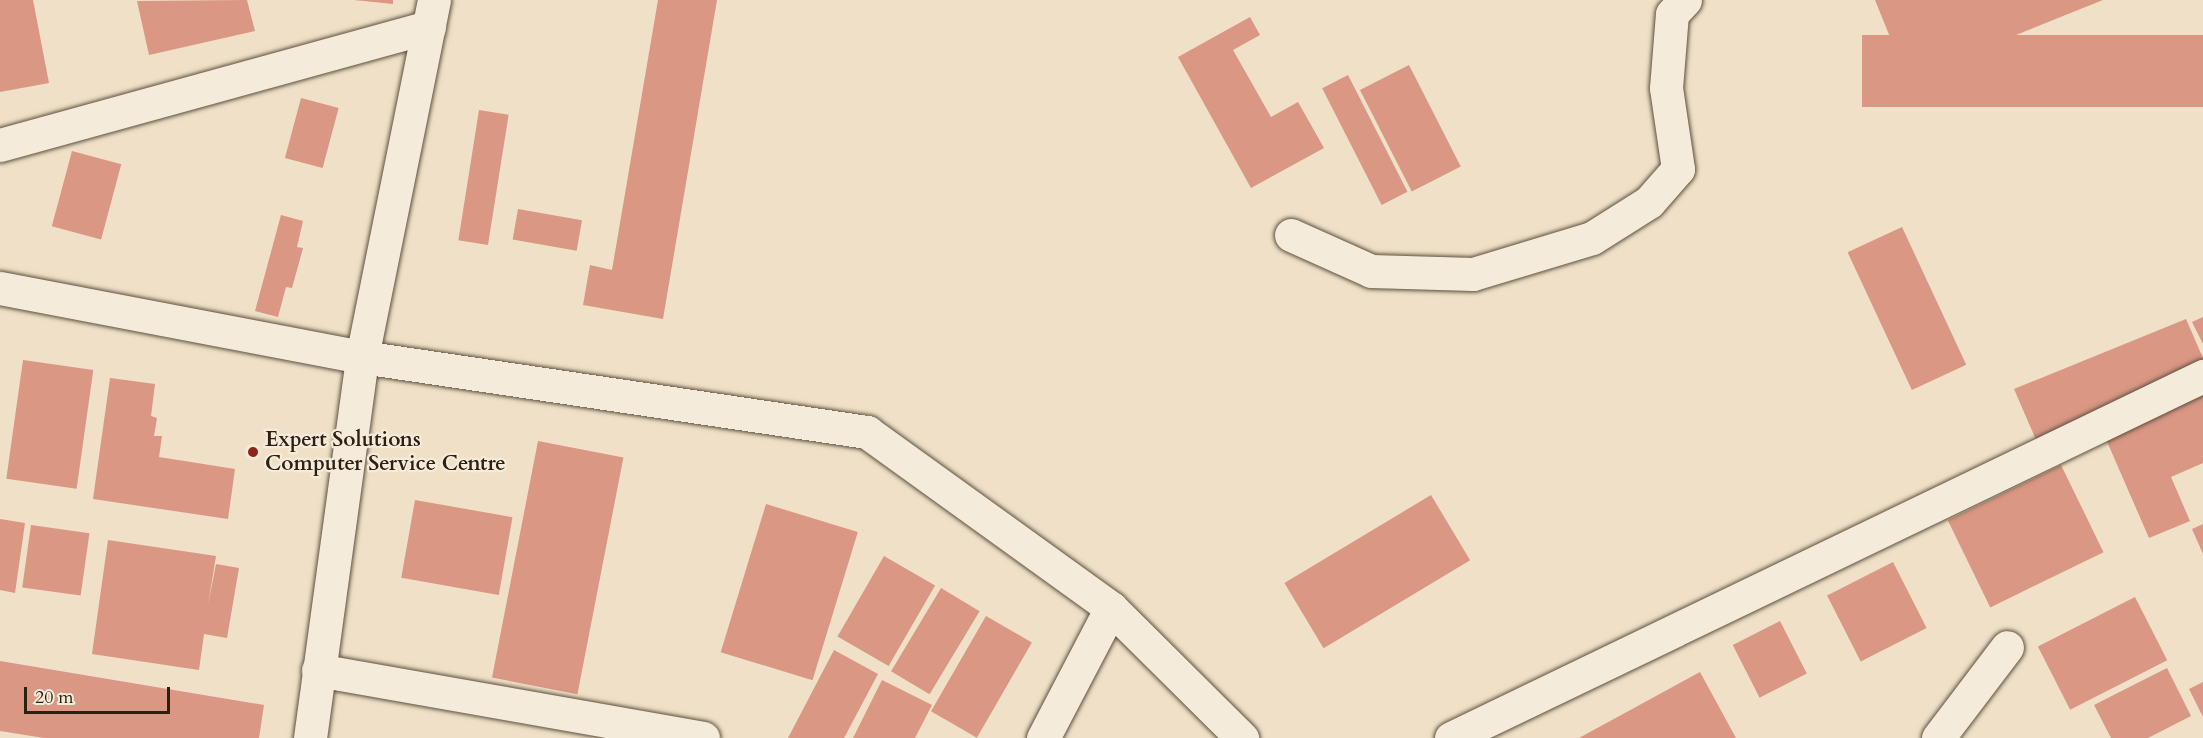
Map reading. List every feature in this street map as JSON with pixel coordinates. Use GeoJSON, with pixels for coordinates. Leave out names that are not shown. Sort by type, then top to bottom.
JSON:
{"type":"FeatureCollection","features":[{"type":"Feature","properties":{"kind":"street"},"geometry":{"type":"LineString","coordinates":[[1291,235],[1371,271],[1473,274],[1592,238],[1649,202],[1678,169],[1666,88],[1672,14],[1685,0]]}},
{"type":"Feature","properties":{"kind":"street"},"geometry":{"type":"LineString","coordinates":[[0,146],[431,14],[362,357],[310,738]]}},
{"type":"Feature","properties":{"kind":"street"},"geometry":{"type":"LineString","coordinates":[[0,288],[362,357],[867,432],[1111,608],[1242,738]]}},
{"type":"Feature","properties":{"kind":"street"},"geometry":{"type":"LineString","coordinates":[[1451,738],[2203,376]]}},
{"type":"Feature","properties":{"kind":"street"},"geometry":{"type":"LineString","coordinates":[[1043,738],[1111,608]]}},
{"type":"Feature","properties":{"kind":"street"},"geometry":{"type":"LineString","coordinates":[[1938,738],[2007,647]]}},
{"type":"Feature","properties":{"kind":"street"},"geometry":{"type":"LineString","coordinates":[[318,670],[703,738]]}},
{"type":"Feature","properties":{"kind":"building"},"geometry":{"type":"Polygon","coordinates":[[[0,0],[33,0],[49,83],[0,92],[0,0]]]}},
{"type":"Feature","properties":{"kind":"building"},"geometry":{"type":"Polygon","coordinates":[[[247,0],[255,31],[149,55],[137,1],[247,0]]]}},
{"type":"Feature","properties":{"kind":"building"},"geometry":{"type":"Polygon","coordinates":[[[354,0],[393,0],[393,4],[354,0]]]}},
{"type":"Feature","properties":{"kind":"building"},"geometry":{"type":"Polygon","coordinates":[[[658,0],[717,0],[663,319],[583,305],[590,265],[612,270],[658,0]]]}},
{"type":"Feature","properties":{"kind":"building"},"geometry":{"type":"Polygon","coordinates":[[[1875,0],[2103,0],[1907,79],[1875,0]]]}},
{"type":"Feature","properties":{"kind":"building"},"geometry":{"type":"Polygon","coordinates":[[[1250,17],[1260,35],[1233,50],[1271,117],[1298,102],[1324,148],[1251,188],[1178,57],[1250,17]]]}},
{"type":"Feature","properties":{"kind":"building"},"geometry":{"type":"Polygon","coordinates":[[[1862,35],[2203,35],[2203,107],[1862,107],[1862,35]]]}},
{"type":"Feature","properties":{"kind":"building"},"geometry":{"type":"Polygon","coordinates":[[[1409,65],[1461,167],[1412,192],[1360,90],[1409,65]]]}},
{"type":"Feature","properties":{"kind":"building"},"geometry":{"type":"Polygon","coordinates":[[[1348,75],[1407,192],[1382,205],[1322,88],[1348,75]]]}},
{"type":"Feature","properties":{"kind":"building"},"geometry":{"type":"Polygon","coordinates":[[[301,98],[339,108],[323,168],[285,158],[301,98]]]}},
{"type":"Feature","properties":{"kind":"building"},"geometry":{"type":"Polygon","coordinates":[[[479,110],[509,115],[488,245],[458,240],[479,110]]]}},
{"type":"Feature","properties":{"kind":"building"},"geometry":{"type":"Polygon","coordinates":[[[72,151],[121,164],[101,240],[52,226],[72,151]]]}},
{"type":"Feature","properties":{"kind":"building"},"geometry":{"type":"Polygon","coordinates":[[[518,209],[582,220],[577,251],[513,240],[518,209]]]}},
{"type":"Feature","properties":{"kind":"building"},"geometry":{"type":"Polygon","coordinates":[[[281,215],[303,221],[297,247],[303,248],[292,288],[286,287],[278,317],[255,311],[281,215]]]}},
{"type":"Feature","properties":{"kind":"building"},"geometry":{"type":"Polygon","coordinates":[[[1902,227],[1966,365],[1912,390],[1848,252],[1902,227]]]}},
{"type":"Feature","properties":{"kind":"building"},"geometry":{"type":"Polygon","coordinates":[[[2203,317],[2203,344],[2192,322],[2203,317]]]}},
{"type":"Feature","properties":{"kind":"building"},"geometry":{"type":"Polygon","coordinates":[[[2186,319],[2203,358],[2203,372],[2036,440],[2014,389],[2186,319]]]}},
{"type":"Feature","properties":{"kind":"building"},"geometry":{"type":"Polygon","coordinates":[[[23,360],[93,370],[77,489],[6,479],[23,360]]]}},
{"type":"Feature","properties":{"kind":"building"},"geometry":{"type":"Polygon","coordinates":[[[110,378],[155,384],[151,416],[157,418],[154,436],[162,436],[159,457],[235,469],[228,519],[93,499],[110,378]]]}},
{"type":"Feature","properties":{"kind":"building"},"geometry":{"type":"Polygon","coordinates":[[[2203,395],[2203,463],[2171,477],[2190,521],[2149,538],[2105,437],[2203,395]]]}},
{"type":"Feature","properties":{"kind":"building"},"geometry":{"type":"Polygon","coordinates":[[[538,441],[623,458],[577,694],[492,678],[538,441]]]}},
{"type":"Feature","properties":{"kind":"building"},"geometry":{"type":"Polygon","coordinates":[[[2061,465],[2104,552],[1990,607],[1948,520],[2061,465]]]}},
{"type":"Feature","properties":{"kind":"building"},"geometry":{"type":"Polygon","coordinates":[[[1431,495],[1470,560],[1324,648],[1284,583],[1431,495]]]}},
{"type":"Feature","properties":{"kind":"building"},"geometry":{"type":"Polygon","coordinates":[[[415,500],[512,517],[499,595],[401,578],[415,500]]]}},
{"type":"Feature","properties":{"kind":"building"},"geometry":{"type":"Polygon","coordinates":[[[766,504],[858,532],[812,680],[721,652],[766,504]]]}},
{"type":"Feature","properties":{"kind":"building"},"geometry":{"type":"Polygon","coordinates":[[[0,519],[25,523],[15,593],[0,590],[0,519]]]}},
{"type":"Feature","properties":{"kind":"building"},"geometry":{"type":"Polygon","coordinates":[[[2203,524],[2203,554],[2192,529],[2203,524]]]}},
{"type":"Feature","properties":{"kind":"building"},"geometry":{"type":"Polygon","coordinates":[[[31,525],[89,533],[81,596],[22,587],[31,525]]]}},
{"type":"Feature","properties":{"kind":"building"},"geometry":{"type":"Polygon","coordinates":[[[108,540],[216,556],[208,605],[216,564],[239,568],[227,638],[204,634],[199,670],[92,654],[108,540]]]}},
{"type":"Feature","properties":{"kind":"building"},"geometry":{"type":"Polygon","coordinates":[[[884,556],[935,586],[889,666],[838,637],[884,556]]]}},
{"type":"Feature","properties":{"kind":"building"},"geometry":{"type":"Polygon","coordinates":[[[1893,562],[1927,628],[1861,662],[1827,596],[1893,562]]]}},
{"type":"Feature","properties":{"kind":"building"},"geometry":{"type":"Polygon","coordinates":[[[941,588],[980,611],[930,694],[891,671],[941,588]]]}},
{"type":"Feature","properties":{"kind":"building"},"geometry":{"type":"Polygon","coordinates":[[[2135,597],[2167,660],[2070,710],[2038,646],[2135,597]]]}},
{"type":"Feature","properties":{"kind":"building"},"geometry":{"type":"Polygon","coordinates":[[[986,616],[1032,642],[977,738],[931,711],[986,616]]]}},
{"type":"Feature","properties":{"kind":"building"},"geometry":{"type":"Polygon","coordinates":[[[1780,621],[1807,674],[1760,698],[1733,645],[1780,621]]]}},
{"type":"Feature","properties":{"kind":"building"},"geometry":{"type":"Polygon","coordinates":[[[834,650],[878,674],[844,738],[788,738],[834,650]]]}},
{"type":"Feature","properties":{"kind":"building"},"geometry":{"type":"Polygon","coordinates":[[[0,661],[264,705],[259,738],[44,738],[0,731],[0,661]]]}},
{"type":"Feature","properties":{"kind":"building"},"geometry":{"type":"Polygon","coordinates":[[[2167,668],[2191,716],[2148,738],[2111,738],[2094,705],[2167,668]]]}},
{"type":"Feature","properties":{"kind":"building"},"geometry":{"type":"Polygon","coordinates":[[[1700,672],[1736,738],[1579,738],[1700,672]]]}},
{"type":"Feature","properties":{"kind":"building"},"geometry":{"type":"Polygon","coordinates":[[[882,680],[932,705],[915,738],[853,738],[882,680]]]}},
{"type":"Feature","properties":{"kind":"building"},"geometry":{"type":"Polygon","coordinates":[[[2203,682],[2203,717],[2189,689],[2203,682]]]}},
{"type":"Feature","properties":{"kind":"place","name":"Expert Solutions Computer Service Centre"},"geometry":{"type":"Point","coordinates":[253,452]}}]}
